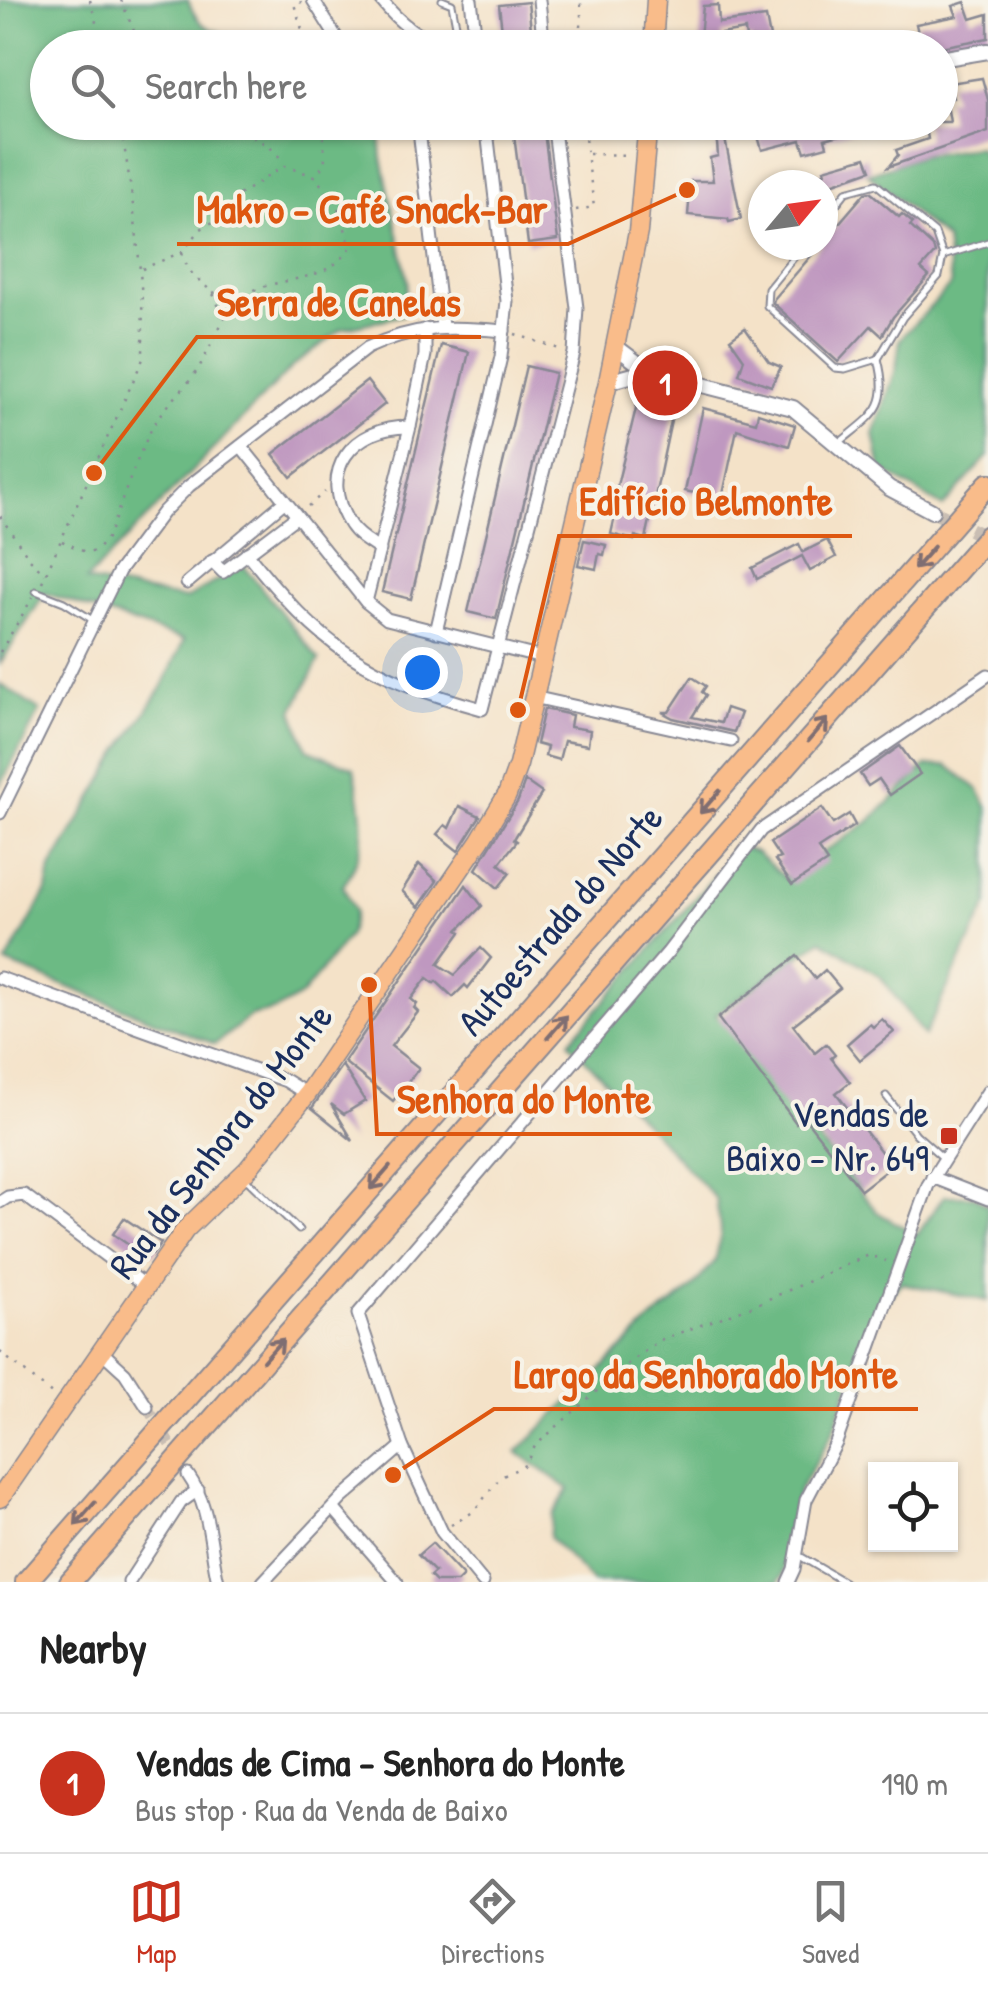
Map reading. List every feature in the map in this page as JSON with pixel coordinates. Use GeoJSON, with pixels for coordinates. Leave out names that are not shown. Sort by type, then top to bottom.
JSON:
{"type":"FeatureCollection","features":[{"type":"Feature","properties":{"kind":"highway","name":"Autoestrada do Norte"},"geometry":{"type":"LineString","coordinates":[[26,1582],[988,484]]}},
{"type":"Feature","properties":{"kind":"highway","name":"Autoestrada do Norte"},"geometry":{"type":"LineString","coordinates":[[70,1582],[988,536]]}},
{"type":"Feature","properties":{"kind":"main road"},"geometry":{"type":"LineString","coordinates":[[654,30],[656,0]]}},
{"type":"Feature","properties":{"kind":"main road","name":"Rua da Senhora do Monte"},"geometry":{"type":"LineString","coordinates":[[0,1498],[185,1230],[242,1175],[306,1094],[480,840],[506,795],[518,765],[608,382],[638,232],[646,140]]}},
{"type":"Feature","properties":{"kind":"street"},"geometry":{"type":"LineString","coordinates":[[311,0],[331,30]]}},
{"type":"Feature","properties":{"kind":"street"},"geometry":{"type":"LineString","coordinates":[[381,0],[410,30]]}},
{"type":"Feature","properties":{"kind":"street"},"geometry":{"type":"LineString","coordinates":[[472,0],[475,30]]}},
{"type":"Feature","properties":{"kind":"street"},"geometry":{"type":"LineString","coordinates":[[539,0],[542,30]]}},
{"type":"Feature","properties":{"kind":"street"},"geometry":{"type":"LineString","coordinates":[[958,57],[988,51]]}},
{"type":"Feature","properties":{"kind":"street"},"geometry":{"type":"LineString","coordinates":[[420,140],[442,326]]}},
{"type":"Feature","properties":{"kind":"street"},"geometry":{"type":"LineString","coordinates":[[436,632],[504,331],[507,301],[488,140]]}},
{"type":"Feature","properties":{"kind":"street"},"geometry":{"type":"LineString","coordinates":[[247,554],[284,600],[324,638],[376,673],[426,694],[482,709],[574,353],[576,308],[556,140]]}},
{"type":"Feature","properties":{"kind":"street"},"geometry":{"type":"LineString","coordinates":[[0,813],[120,571],[188,486],[350,360],[396,335],[442,326],[504,331]]}},
{"type":"Feature","properties":{"kind":"street"},"geometry":{"type":"LineString","coordinates":[[366,602],[410,426],[425,355],[425,329]]}},
{"type":"Feature","properties":{"kind":"street"},"geometry":{"type":"LineString","coordinates":[[615,346],[648,371],[793,408],[890,488],[932,512]]}},
{"type":"Feature","properties":{"kind":"street"},"geometry":{"type":"LineString","coordinates":[[608,382],[648,371]]}},
{"type":"Feature","properties":{"kind":"street"},"geometry":{"type":"LineString","coordinates":[[380,550],[351,527],[338,489],[340,467],[346,450],[362,438],[385,428],[410,426]]}},
{"type":"Feature","properties":{"kind":"street"},"geometry":{"type":"LineString","coordinates":[[241,446],[366,602],[387,619],[542,658]]}},
{"type":"Feature","properties":{"kind":"street"},"geometry":{"type":"LineString","coordinates":[[187,583],[284,502]]}},
{"type":"Feature","properties":{"kind":"street"},"geometry":{"type":"LineString","coordinates":[[212,562],[223,572],[296,517]]}},
{"type":"Feature","properties":{"kind":"street"},"geometry":{"type":"LineString","coordinates":[[482,1582],[442,1532],[402,1446],[358,1314],[668,952],[761,830],[988,676]]}},
{"type":"Feature","properties":{"kind":"street"},"geometry":{"type":"LineString","coordinates":[[533,697],[731,742]]}},
{"type":"Feature","properties":{"kind":"street"},"geometry":{"type":"LineString","coordinates":[[0,978],[286,1081],[306,1094]]}},
{"type":"Feature","properties":{"kind":"street"},"geometry":{"type":"LineString","coordinates":[[788,1582],[806,1500],[836,1443],[895,1270],[932,1177],[988,1091]]}},
{"type":"Feature","properties":{"kind":"street"},"geometry":{"type":"LineString","coordinates":[[932,1177],[988,1199]]}},
{"type":"Feature","properties":{"kind":"street"},"geometry":{"type":"LineString","coordinates":[[0,1202],[24,1196],[146,1286]]}},
{"type":"Feature","properties":{"kind":"street"},"geometry":{"type":"LineString","coordinates":[[102,1352],[125,1373],[146,1407]]}},
{"type":"Feature","properties":{"kind":"street"},"geometry":{"type":"LineString","coordinates":[[264,1582],[333,1508],[402,1446]]}},
{"type":"Feature","properties":{"kind":"street"},"geometry":{"type":"LineString","coordinates":[[188,1475],[198,1490],[210,1526],[218,1582]]}},
{"type":"Feature","properties":{"kind":"street"},"geometry":{"type":"LineString","coordinates":[[128,1582],[182,1502],[198,1490]]}},
{"type":"Feature","properties":{"kind":"street"},"geometry":{"type":"LineString","coordinates":[[333,1508],[396,1582]]}},
{"type":"Feature","properties":{"kind":"lane"},"geometry":{"type":"LineString","coordinates":[[442,0],[452,4],[457,30]]}},
{"type":"Feature","properties":{"kind":"lane"},"geometry":{"type":"LineString","coordinates":[[792,260],[768,289],[767,306],[835,368],[846,369],[878,359],[903,317],[939,276],[943,256],[935,233],[876,184],[846,192],[838,202]]}},
{"type":"Feature","properties":{"kind":"lane"},"geometry":{"type":"LineString","coordinates":[[943,256],[988,242]]}},
{"type":"Feature","properties":{"kind":"lane"},"geometry":{"type":"LineString","coordinates":[[836,444],[876,412],[885,386],[878,359]]}},
{"type":"Feature","properties":{"kind":"lane"},"geometry":{"type":"LineString","coordinates":[[36,591],[64,602],[95,622]]}},
{"type":"Feature","properties":{"kind":"lane"},"geometry":{"type":"LineString","coordinates":[[886,1096],[916,1134],[943,1158]]}},
{"type":"Feature","properties":{"kind":"lane"},"geometry":{"type":"LineString","coordinates":[[242,1175],[298,1230]]}},
{"type":"Feature","properties":{"kind":"lane"},"geometry":{"type":"LineString","coordinates":[[796,1554],[844,1582]]}},
{"type":"Feature","properties":{"kind":"path"},"geometry":{"type":"LineString","coordinates":[[90,0],[98,30]]}},
{"type":"Feature","properties":{"kind":"path"},"geometry":{"type":"LineString","coordinates":[[121,0],[133,30]]}},
{"type":"Feature","properties":{"kind":"path"},"geometry":{"type":"LineString","coordinates":[[303,30],[294,2],[311,0]]}},
{"type":"Feature","properties":{"kind":"path"},"geometry":{"type":"LineString","coordinates":[[581,30],[582,0]]}},
{"type":"Feature","properties":{"kind":"path"},"geometry":{"type":"LineString","coordinates":[[0,652],[46,575],[144,359],[135,210],[123,140]]}},
{"type":"Feature","properties":{"kind":"path"},"geometry":{"type":"LineString","coordinates":[[255,140],[280,155],[284,166]]}},
{"type":"Feature","properties":{"kind":"path"},"geometry":{"type":"LineString","coordinates":[[316,176],[325,163],[324,140]]}},
{"type":"Feature","properties":{"kind":"path"},"geometry":{"type":"LineString","coordinates":[[562,180],[570,188],[576,210],[594,207],[586,140]]}},
{"type":"Feature","properties":{"kind":"path"},"geometry":{"type":"LineString","coordinates":[[588,154],[645,155]]}},
{"type":"Feature","properties":{"kind":"path"},"geometry":{"type":"LineString","coordinates":[[61,540],[87,553],[96,551],[108,538],[151,430],[197,372],[223,319],[244,296],[257,289],[294,282],[334,265],[351,247],[338,210],[316,176],[284,166],[239,194],[228,213],[201,228],[182,252],[140,270]]}},
{"type":"Feature","properties":{"kind":"path"},"geometry":{"type":"LineString","coordinates":[[182,252],[186,268],[214,293],[223,319]]}},
{"type":"Feature","properties":{"kind":"path"},"geometry":{"type":"LineString","coordinates":[[214,293],[227,288],[244,296]]}},
{"type":"Feature","properties":{"kind":"path"},"geometry":{"type":"LineString","coordinates":[[504,331],[574,353]]}},
{"type":"Feature","properties":{"kind":"path"},"geometry":{"type":"LineString","coordinates":[[311,504],[321,496]]}},
{"type":"Feature","properties":{"kind":"path"},"geometry":{"type":"LineString","coordinates":[[0,516],[46,575]]}},
{"type":"Feature","properties":{"kind":"path"},"geometry":{"type":"LineString","coordinates":[[442,1532],[473,1512],[500,1477],[524,1465],[535,1446],[626,1364],[660,1340],[756,1306],[869,1256],[882,1258],[895,1270]]}},
{"type":"Feature","properties":{"kind":"path"},"geometry":{"type":"LineString","coordinates":[[0,1352],[66,1405]]}},
{"type":"Feature","properties":{"kind":"green space"},"geometry":{"type":"Polygon","coordinates":[[[0,0],[188,0],[200,22],[214,30],[30,30],[30,140],[380,140],[408,282],[403,315],[342,329],[293,366],[86,581],[186,599],[243,565],[319,660],[293,711],[307,749],[354,768],[362,829],[358,857],[343,886],[355,911],[349,935],[302,995],[276,1010],[251,1016],[215,1044],[6,963],[47,891],[51,869],[121,749],[162,688],[184,640],[45,593],[0,664],[0,0]]]}},
{"type":"Feature","properties":{"kind":"green space"},"geometry":{"type":"Polygon","coordinates":[[[979,147],[988,167],[988,456],[943,507],[881,469],[874,434],[896,369],[900,339],[951,285],[946,240],[868,174],[921,156],[979,147]]]}},
{"type":"Feature","properties":{"kind":"green space"},"geometry":{"type":"Polygon","coordinates":[[[0,684],[40,711],[0,786],[0,684]]]}},
{"type":"Feature","properties":{"kind":"green space"},"geometry":{"type":"Polygon","coordinates":[[[947,765],[979,790],[988,809],[988,904],[924,1036],[880,976],[822,940],[716,1014],[877,1212],[917,1235],[944,1196],[974,1196],[988,1206],[988,1301],[901,1283],[872,1319],[833,1433],[799,1490],[788,1530],[783,1575],[778,1582],[593,1582],[549,1537],[552,1515],[569,1489],[517,1452],[652,1320],[690,1290],[715,1261],[721,1236],[716,1199],[569,1042],[740,847],[756,852],[785,878],[870,821],[926,766],[947,765]]]}},
{"type":"Feature","properties":{"kind":"building"},"geometry":{"type":"Polygon","coordinates":[[[528,2],[531,30],[502,30],[499,5],[528,2]]]}},
{"type":"Feature","properties":{"kind":"building"},"geometry":{"type":"Polygon","coordinates":[[[965,2],[971,19],[988,14],[988,38],[958,44],[958,30],[917,30],[916,24],[957,16],[953,6],[965,2]]]}},
{"type":"Feature","properties":{"kind":"building"},"geometry":{"type":"Polygon","coordinates":[[[718,5],[719,23],[766,17],[769,30],[701,30],[703,6],[718,5]]]}},
{"type":"Feature","properties":{"kind":"building"},"geometry":{"type":"Polygon","coordinates":[[[982,78],[988,100],[988,132],[888,167],[898,155],[896,150],[925,140],[958,140],[958,82],[982,78]]]}},
{"type":"Feature","properties":{"kind":"building"},"geometry":{"type":"Polygon","coordinates":[[[515,140],[545,140],[558,240],[528,244],[515,140]]]}},
{"type":"Feature","properties":{"kind":"building"},"geometry":{"type":"Polygon","coordinates":[[[717,140],[725,140],[741,219],[729,222],[688,215],[691,181],[713,181],[710,158],[718,156],[717,140]]]}},
{"type":"Feature","properties":{"kind":"building"},"geometry":{"type":"Polygon","coordinates":[[[759,140],[801,140],[762,150],[759,140]]]}},
{"type":"Feature","properties":{"kind":"building"},"geometry":{"type":"Polygon","coordinates":[[[801,140],[825,140],[827,146],[805,152],[801,140]]]}},
{"type":"Feature","properties":{"kind":"building"},"geometry":{"type":"Polygon","coordinates":[[[866,157],[871,170],[838,182],[838,170],[824,169],[866,157]]]}},
{"type":"Feature","properties":{"kind":"building"},"geometry":{"type":"Polygon","coordinates":[[[870,192],[899,217],[902,214],[913,223],[910,226],[935,253],[921,269],[929,276],[893,317],[882,336],[871,326],[838,362],[773,303],[807,260],[838,260],[838,224],[870,192]]]}},
{"type":"Feature","properties":{"kind":"building"},"geometry":{"type":"Polygon","coordinates":[[[745,328],[769,362],[781,367],[771,386],[739,374],[744,359],[730,339],[745,328]]]}},
{"type":"Feature","properties":{"kind":"building"},"geometry":{"type":"Polygon","coordinates":[[[441,345],[469,352],[411,599],[382,592],[441,345]]]}},
{"type":"Feature","properties":{"kind":"building"},"geometry":{"type":"Polygon","coordinates":[[[526,366],[555,373],[496,619],[468,612],[526,366]]]}},
{"type":"Feature","properties":{"kind":"building"},"geometry":{"type":"Polygon","coordinates":[[[367,381],[385,404],[291,477],[273,454],[367,381]]]}},
{"type":"Feature","properties":{"kind":"building"},"geometry":{"type":"Polygon","coordinates":[[[639,396],[675,402],[646,539],[635,536],[634,540],[611,534],[616,512],[611,510],[639,396]]]}},
{"type":"Feature","properties":{"kind":"building"},"geometry":{"type":"Polygon","coordinates":[[[703,408],[756,422],[758,413],[795,425],[789,446],[737,429],[722,499],[685,491],[703,408]]]}},
{"type":"Feature","properties":{"kind":"building"},"geometry":{"type":"Polygon","coordinates":[[[584,540],[606,545],[596,569],[578,565],[584,540]]]}},
{"type":"Feature","properties":{"kind":"building"},"geometry":{"type":"Polygon","coordinates":[[[827,540],[836,557],[810,571],[802,556],[757,579],[752,568],[799,544],[803,552],[827,540]]]}},
{"type":"Feature","properties":{"kind":"building"},"geometry":{"type":"Polygon","coordinates":[[[692,677],[706,686],[702,692],[706,695],[692,717],[721,723],[726,708],[741,713],[734,732],[662,712],[669,712],[692,677]]]}},
{"type":"Feature","properties":{"kind":"building"},"geometry":{"type":"Polygon","coordinates":[[[544,709],[572,715],[570,727],[590,730],[588,745],[564,741],[559,760],[545,756],[547,747],[536,744],[544,709]]]}},
{"type":"Feature","properties":{"kind":"building"},"geometry":{"type":"Polygon","coordinates":[[[900,746],[920,774],[890,795],[879,779],[868,786],[860,774],[900,746]]]}},
{"type":"Feature","properties":{"kind":"building"},"geometry":{"type":"Polygon","coordinates":[[[525,781],[542,793],[514,839],[517,841],[499,864],[510,873],[498,888],[476,869],[518,801],[525,781]]]}},
{"type":"Feature","properties":{"kind":"building"},"geometry":{"type":"Polygon","coordinates":[[[459,806],[480,816],[458,851],[437,834],[445,825],[449,828],[459,806]]]}},
{"type":"Feature","properties":{"kind":"building"},"geometry":{"type":"Polygon","coordinates":[[[822,808],[833,824],[849,814],[855,825],[818,849],[827,862],[792,885],[775,860],[780,858],[770,843],[822,808]]]}},
{"type":"Feature","properties":{"kind":"building"},"geometry":{"type":"Polygon","coordinates":[[[419,864],[437,881],[419,907],[402,891],[419,864]]]}},
{"type":"Feature","properties":{"kind":"building"},"geometry":{"type":"Polygon","coordinates":[[[466,885],[482,906],[458,930],[461,932],[438,964],[455,975],[481,948],[491,958],[468,988],[465,985],[453,997],[427,978],[411,999],[418,1012],[391,1046],[419,1068],[393,1101],[344,1062],[466,885]]]}},
{"type":"Feature","properties":{"kind":"building"},"geometry":{"type":"Polygon","coordinates":[[[797,956],[815,979],[825,970],[840,988],[793,1025],[815,1053],[826,1044],[835,1055],[831,1058],[850,1082],[836,1093],[892,1166],[861,1190],[804,1117],[796,1123],[718,1018],[797,956]]]}},
{"type":"Feature","properties":{"kind":"building"},"geometry":{"type":"Polygon","coordinates":[[[882,1019],[894,1032],[860,1060],[847,1044],[882,1019]]]}},
{"type":"Feature","properties":{"kind":"building"},"geometry":{"type":"Polygon","coordinates":[[[342,1065],[365,1101],[344,1114],[331,1104],[353,1141],[312,1108],[342,1065]]]}},
{"type":"Feature","properties":{"kind":"building"},"geometry":{"type":"Polygon","coordinates":[[[124,1218],[161,1243],[153,1254],[147,1250],[143,1255],[113,1234],[124,1218]]]}},
{"type":"Feature","properties":{"kind":"building"},"geometry":{"type":"Polygon","coordinates":[[[432,1543],[463,1576],[457,1582],[436,1582],[430,1576],[435,1572],[418,1555],[432,1543]]]}},
{"type":"Feature","properties":{"kind":"tunnel"},"geometry":{"type":"LineString","coordinates":[[932,511],[988,538]]}},
{"type":"Feature","properties":{"kind":"tunnel"},"geometry":{"type":"LineString","coordinates":[[147,1407],[181,1463]]}},
{"type":"Feature","properties":{"kind":"place","name":"Makro - Café Snack-Bar"},"geometry":{"type":"Point","coordinates":[687,190]}},
{"type":"Feature","properties":{"kind":"place","name":"Vendas de Cima - Senhora do Monte"},"geometry":{"type":"Point","coordinates":[665,383]}},
{"type":"Feature","properties":{"kind":"place","name":"Serra de Canelas"},"geometry":{"type":"Point","coordinates":[94,473]}},
{"type":"Feature","properties":{"kind":"place","name":"Edifício Belmonte"},"geometry":{"type":"Point","coordinates":[518,710]}},
{"type":"Feature","properties":{"kind":"place","name":"Senhora do Monte"},"geometry":{"type":"Point","coordinates":[369,985]}},
{"type":"Feature","properties":{"kind":"place","name":"Vendas de Baixo - Nr. 649"},"geometry":{"type":"Point","coordinates":[949,1136]}},
{"type":"Feature","properties":{"kind":"place","name":"Largo da Senhora do Monte"},"geometry":{"type":"Point","coordinates":[393,1475]}}]}
